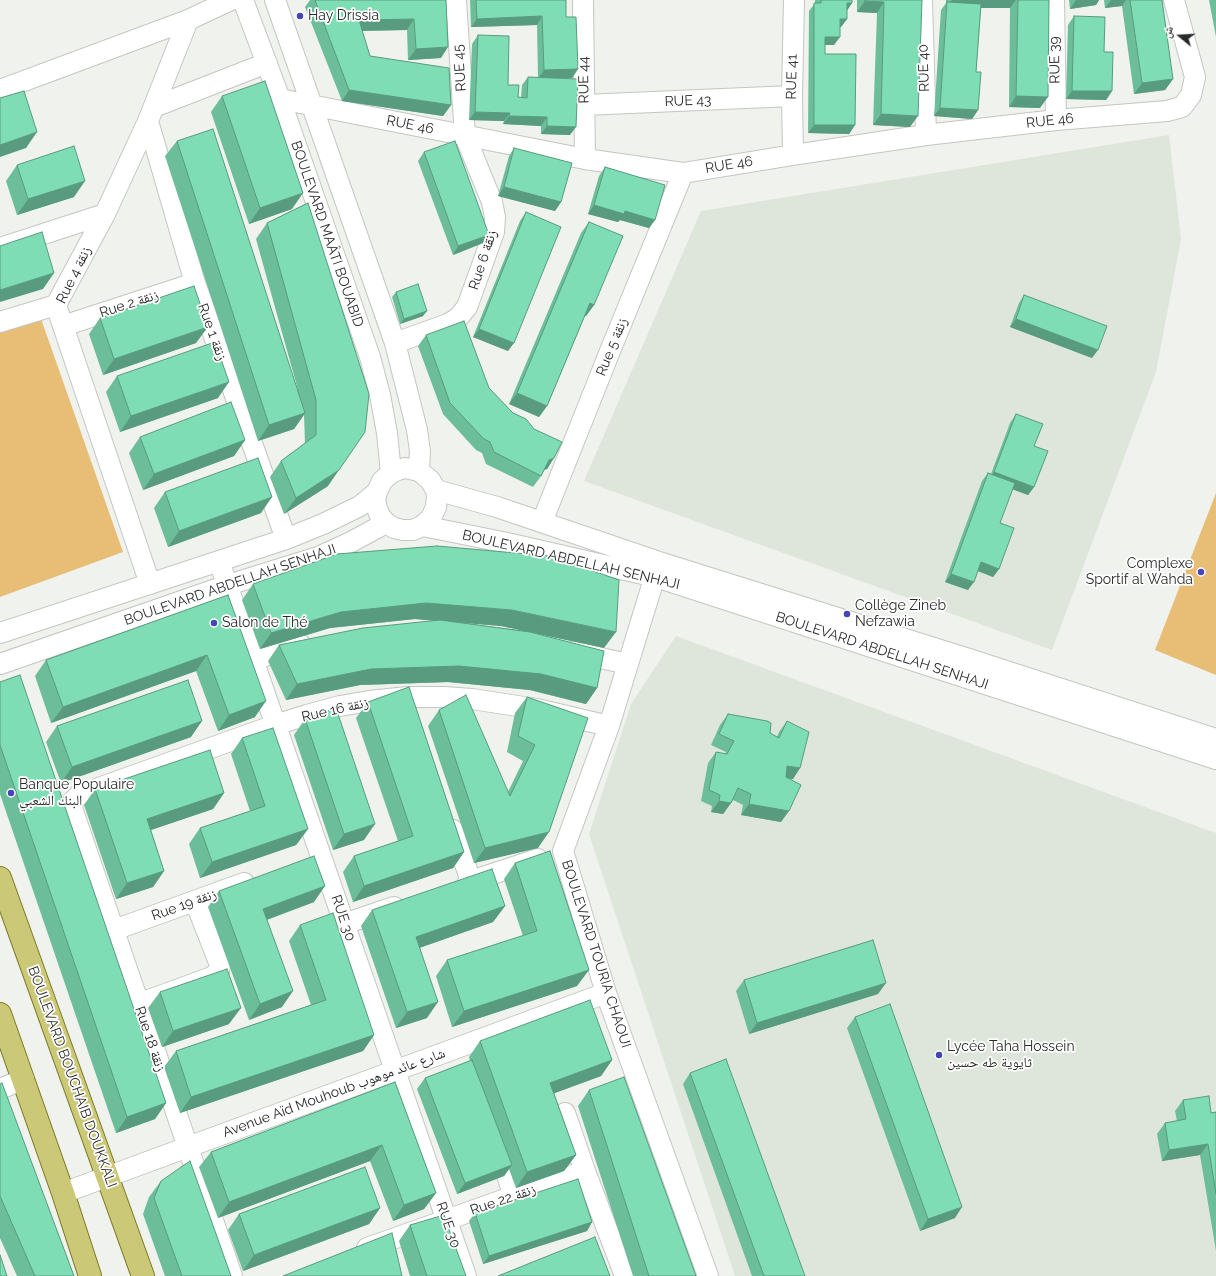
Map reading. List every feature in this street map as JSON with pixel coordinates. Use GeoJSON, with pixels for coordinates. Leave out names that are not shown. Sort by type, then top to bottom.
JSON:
{"type":"FeatureCollection","features":[{"type":"Feature","properties":{"kind":"main road","name":"BOULEVARD BOUCHAIB DOUKKALI"},"geometry":{"type":"LineString","coordinates":[[0,878],[143,1276]]}},
{"type":"Feature","properties":{"kind":"main road"},"geometry":{"type":"LineString","coordinates":[[0,1014],[24,1079],[90,1276]]}},
{"type":"Feature","properties":{"kind":"street"},"geometry":{"type":"LineString","coordinates":[[0,90],[188,20],[231,0]]}},
{"type":"Feature","properties":{"kind":"street","name":"BOULEVARD MAÂTI BOUABID"},"geometry":{"type":"LineString","coordinates":[[243,0],[280,99],[370,357],[388,434],[391,473]]}},
{"type":"Feature","properties":{"kind":"street","name":"BOULEVARD MAÂTI BOUABID"},"geometry":{"type":"LineString","coordinates":[[275,0],[395,343],[428,480],[437,495],[436,508],[431,518],[422,526]]}},
{"type":"Feature","properties":{"kind":"street","name":"RUE 45"},"geometry":{"type":"LineString","coordinates":[[456,0],[465,136]]}},
{"type":"Feature","properties":{"kind":"street","name":"RUE 44"},"geometry":{"type":"LineString","coordinates":[[583,0],[585,159]]}},
{"type":"Feature","properties":{"kind":"street","name":"RUE 41"},"geometry":{"type":"LineString","coordinates":[[792,155],[794,0]]}},
{"type":"Feature","properties":{"kind":"street","name":"RUE 40"},"geometry":{"type":"LineString","coordinates":[[922,0],[926,135]]}},
{"type":"Feature","properties":{"kind":"street","name":"RUE 39"},"geometry":{"type":"LineString","coordinates":[[1054,0],[1056,120]]}},
{"type":"Feature","properties":{"kind":"street","name":"RUE 46"},"geometry":{"type":"LineString","coordinates":[[280,99],[585,159],[683,173],[926,135],[1056,120],[1167,111],[1182,107],[1191,95],[1195,76],[1174,0]]}},
{"type":"Feature","properties":{"kind":"street","name":"Rue 4 زنقة"},"geometry":{"type":"LineString","coordinates":[[150,584],[56,305],[105,214],[151,114],[188,20]]}},
{"type":"Feature","properties":{"kind":"street"},"geometry":{"type":"LineString","coordinates":[[151,114],[267,63]]}},
{"type":"Feature","properties":{"kind":"street","name":"RUE 43"},"geometry":{"type":"LineString","coordinates":[[584,105],[792,96]]}},
{"type":"Feature","properties":{"kind":"street","name":"Rue 1 زنقة"},"geometry":{"type":"LineString","coordinates":[[151,114],[195,283],[286,538]]}},
{"type":"Feature","properties":{"kind":"street","name":"Rue 6 زنقة"},"geometry":{"type":"LineString","coordinates":[[395,343],[448,324],[458,318],[467,307],[494,232],[495,217],[492,202],[465,136]]}},
{"type":"Feature","properties":{"kind":"street","name":"Rue 5 زنقة"},"geometry":{"type":"LineString","coordinates":[[542,522],[683,173]]}},
{"type":"Feature","properties":{"kind":"street"},"geometry":{"type":"LineString","coordinates":[[0,248],[105,214]]}},
{"type":"Feature","properties":{"kind":"street","name":"Rue 2 زنقة"},"geometry":{"type":"LineString","coordinates":[[63,326],[195,283]]}},
{"type":"Feature","properties":{"kind":"street"},"geometry":{"type":"LineString","coordinates":[[0,322],[56,305]]}},
{"type":"Feature","properties":{"kind":"street","name":"BOULEVARD ABDELLAH SENHAJI"},"geometry":{"type":"LineString","coordinates":[[0,633],[219,561],[323,524],[360,506],[377,492],[382,481],[391,473],[405,468],[428,480],[477,501],[542,522],[657,570],[1216,759]]}},
{"type":"Feature","properties":{"kind":"street"},"geometry":{"type":"LineString","coordinates":[[377,492],[375,500],[377,508],[380,516],[386,522]]}},
{"type":"Feature","properties":{"kind":"street","name":"BOULEVARD ABDELLAH SENHAJI"},"geometry":{"type":"LineString","coordinates":[[0,664],[228,585],[318,557],[351,542],[386,522],[394,528],[403,530],[413,530],[422,526],[657,570],[974,660],[1216,738]]}},
{"type":"Feature","properties":{"kind":"street","name":"RUE 30"},"geometry":{"type":"LineString","coordinates":[[219,561],[275,726],[313,857],[344,924],[466,1276]]}},
{"type":"Feature","properties":{"kind":"street","name":"BOULEVARD TOURIA CHAOUI"},"geometry":{"type":"LineString","coordinates":[[657,570],[609,726],[563,851],[606,993],[708,1276]]}},
{"type":"Feature","properties":{"kind":"street"},"geometry":{"type":"LineString","coordinates":[[253,660],[320,639]]}},
{"type":"Feature","properties":{"kind":"street"},"geometry":{"type":"LineString","coordinates":[[559,645],[605,659],[628,664]]}},
{"type":"Feature","properties":{"kind":"street","name":"Rue 16 زنقة"},"geometry":{"type":"LineString","coordinates":[[73,801],[79,795],[307,715],[340,706],[369,701],[410,705],[444,697],[537,709],[609,726]]}},
{"type":"Feature","properties":{"kind":"street","name":"Rue 18 زنقة"},"geometry":{"type":"LineString","coordinates":[[73,801],[72,808],[232,1276]]}},
{"type":"Feature","properties":{"kind":"street"},"geometry":{"type":"LineString","coordinates":[[448,815],[471,881]]}},
{"type":"Feature","properties":{"kind":"street"},"geometry":{"type":"LineString","coordinates":[[449,889],[563,851]]}},
{"type":"Feature","properties":{"kind":"street","name":"Rue 19 زنقة"},"geometry":{"type":"LineString","coordinates":[[114,930],[262,876]]}},
{"type":"Feature","properties":{"kind":"street"},"geometry":{"type":"LineString","coordinates":[[138,1004],[218,974],[220,965],[195,901]]}},
{"type":"Feature","properties":{"kind":"street"},"geometry":{"type":"LineString","coordinates":[[344,924],[411,901]]}},
{"type":"Feature","properties":{"kind":"street","name":"Avenue Aïd Mouhoub شارع عائد موهوب"},"geometry":{"type":"LineString","coordinates":[[63,1193],[395,1070],[461,1054],[606,993]]}},
{"type":"Feature","properties":{"kind":"street"},"geometry":{"type":"LineString","coordinates":[[0,1089],[24,1079]]}},
{"type":"Feature","properties":{"kind":"street"},"geometry":{"type":"LineString","coordinates":[[564,1113],[625,1276]]}},
{"type":"Feature","properties":{"kind":"street"},"geometry":{"type":"LineString","coordinates":[[492,1133],[514,1196]]}},
{"type":"Feature","properties":{"kind":"street","name":"Rue 22 زنقة"},"geometry":{"type":"LineString","coordinates":[[352,1253],[585,1171]]}},
{"type":"Feature","properties":{"kind":"shaded area"},"geometry":{"type":"Polygon","coordinates":[[[1169,135],[1181,239],[1156,372],[1052,650],[584,481],[701,211],[1169,135]]]}},
{"type":"Feature","properties":{"kind":"shaded area"},"geometry":{"type":"Polygon","coordinates":[[[40,316],[123,552],[0,597],[0,330],[40,316]]]}},
{"type":"Feature","properties":{"kind":"shaded area","name":"Complexe Sportif al Wahda"},"geometry":{"type":"Polygon","coordinates":[[[1216,493],[1216,675],[1155,650],[1216,493]]]}},
{"type":"Feature","properties":{"kind":"shaded area","name":"Lycée Taha Hossein ثايوية طه حسين"},"geometry":{"type":"Polygon","coordinates":[[[676,636],[1216,833],[1216,1276],[735,1276],[589,834],[631,704],[676,636]]]}},
{"type":"Feature","properties":{"kind":"building"},"geometry":{"type":"Polygon","coordinates":[[[315,0],[446,0],[448,47],[416,49],[414,19],[359,20],[370,56],[449,68],[451,105],[349,90],[315,0]]]}},
{"type":"Feature","properties":{"kind":"building"},"geometry":{"type":"Polygon","coordinates":[[[476,0],[566,0],[566,17],[576,17],[578,69],[544,70],[542,16],[477,19],[476,0]]]}},
{"type":"Feature","properties":{"kind":"building"},"geometry":{"type":"Polygon","coordinates":[[[821,0],[852,0],[852,3],[847,3],[847,19],[840,19],[840,37],[825,37],[825,54],[856,54],[855,125],[814,125],[814,3],[821,3],[821,0]]]}},
{"type":"Feature","properties":{"kind":"building"},"geometry":{"type":"Polygon","coordinates":[[[865,0],[922,0],[918,116],[881,114],[884,2],[865,0]]]}},
{"type":"Feature","properties":{"kind":"building"},"geometry":{"type":"Polygon","coordinates":[[[1018,0],[1049,0],[1048,97],[1016,96],[1018,0]]]}},
{"type":"Feature","properties":{"kind":"building"},"geometry":{"type":"Polygon","coordinates":[[[1130,0],[1162,0],[1173,79],[1142,83],[1130,0]]]}},
{"type":"Feature","properties":{"kind":"building"},"geometry":{"type":"Polygon","coordinates":[[[947,2],[981,4],[976,72],[981,72],[978,110],[940,108],[947,2]]]}},
{"type":"Feature","properties":{"kind":"building"},"geometry":{"type":"Polygon","coordinates":[[[1074,16],[1105,17],[1104,52],[1113,52],[1112,91],[1072,91],[1074,16]]]}},
{"type":"Feature","properties":{"kind":"building"},"geometry":{"type":"Polygon","coordinates":[[[478,35],[509,36],[508,85],[519,85],[518,97],[527,98],[528,77],[578,79],[576,127],[547,126],[547,117],[509,116],[510,113],[475,112],[478,35]]]}},
{"type":"Feature","properties":{"kind":"building"},"geometry":{"type":"Polygon","coordinates":[[[265,81],[303,193],[260,208],[222,96],[265,81]]]}},
{"type":"Feature","properties":{"kind":"building"},"geometry":{"type":"Polygon","coordinates":[[[24,91],[37,132],[0,145],[0,98],[24,91]]]}},
{"type":"Feature","properties":{"kind":"building"},"geometry":{"type":"Polygon","coordinates":[[[213,129],[305,413],[269,425],[177,141],[213,129]]]}},
{"type":"Feature","properties":{"kind":"building"},"geometry":{"type":"Polygon","coordinates":[[[455,141],[489,235],[458,246],[424,152],[455,141]]]}},
{"type":"Feature","properties":{"kind":"building"},"geometry":{"type":"Polygon","coordinates":[[[74,146],[85,181],[28,199],[17,165],[74,146]]]}},
{"type":"Feature","properties":{"kind":"building"},"geometry":{"type":"Polygon","coordinates":[[[514,148],[572,163],[561,202],[504,187],[514,148]]]}},
{"type":"Feature","properties":{"kind":"building"},"geometry":{"type":"Polygon","coordinates":[[[605,167],[665,185],[655,220],[625,211],[624,214],[594,205],[605,167]]]}},
{"type":"Feature","properties":{"kind":"building"},"geometry":{"type":"Polygon","coordinates":[[[308,203],[369,394],[365,432],[339,470],[296,498],[281,461],[316,435],[316,400],[267,223],[308,203]]]}},
{"type":"Feature","properties":{"kind":"building"},"geometry":{"type":"Polygon","coordinates":[[[526,212],[561,227],[514,343],[479,329],[526,212]]]}},
{"type":"Feature","properties":{"kind":"building"},"geometry":{"type":"Polygon","coordinates":[[[589,222],[623,236],[594,305],[590,303],[547,406],[517,393],[589,222]]]}},
{"type":"Feature","properties":{"kind":"building"},"geometry":{"type":"Polygon","coordinates":[[[42,232],[54,273],[0,290],[0,246],[42,232]]]}},
{"type":"Feature","properties":{"kind":"building"},"geometry":{"type":"Polygon","coordinates":[[[418,284],[427,311],[404,319],[396,292],[418,284]]]}},
{"type":"Feature","properties":{"kind":"building"},"geometry":{"type":"Polygon","coordinates":[[[194,286],[208,327],[114,359],[100,318],[194,286]]]}},
{"type":"Feature","properties":{"kind":"building"},"geometry":{"type":"Polygon","coordinates":[[[1024,295],[1107,326],[1098,350],[1016,319],[1024,295]]]}},
{"type":"Feature","properties":{"kind":"building"},"geometry":{"type":"Polygon","coordinates":[[[464,321],[489,388],[513,413],[526,419],[534,429],[562,442],[554,458],[549,460],[541,476],[494,452],[490,442],[484,439],[450,403],[426,335],[464,321]]]}},
{"type":"Feature","properties":{"kind":"building"},"geometry":{"type":"Polygon","coordinates":[[[215,342],[229,382],[131,416],[117,376],[215,342]]]}},
{"type":"Feature","properties":{"kind":"building"},"geometry":{"type":"Polygon","coordinates":[[[231,402],[245,440],[154,474],[140,437],[231,402]]]}},
{"type":"Feature","properties":{"kind":"building"},"geometry":{"type":"Polygon","coordinates":[[[1016,414],[1043,424],[1034,446],[1048,451],[1034,487],[994,472],[1016,414]]]}},
{"type":"Feature","properties":{"kind":"building"},"geometry":{"type":"Polygon","coordinates":[[[258,458],[272,497],[179,531],[165,492],[258,458]]]}},
{"type":"Feature","properties":{"kind":"building"},"geometry":{"type":"Polygon","coordinates":[[[988,473],[1015,483],[1000,523],[1014,528],[999,569],[981,562],[974,582],[951,574],[988,473]]]}},
{"type":"Feature","properties":{"kind":"building"},"geometry":{"type":"Polygon","coordinates":[[[437,546],[550,556],[619,580],[616,632],[512,610],[426,603],[341,612],[271,633],[253,584],[337,554],[437,546]]]}},
{"type":"Feature","properties":{"kind":"building"},"geometry":{"type":"Polygon","coordinates":[[[228,595],[266,701],[229,715],[207,655],[63,707],[46,660],[228,595]]]}},
{"type":"Feature","properties":{"kind":"building"},"geometry":{"type":"Polygon","coordinates":[[[440,620],[530,632],[604,651],[597,688],[541,674],[459,666],[371,669],[297,684],[279,645],[363,628],[440,620]]]}},
{"type":"Feature","properties":{"kind":"building"},"geometry":{"type":"Polygon","coordinates":[[[20,675],[166,1103],[127,1117],[0,745],[0,682],[20,675]]]}},
{"type":"Feature","properties":{"kind":"building"},"geometry":{"type":"Polygon","coordinates":[[[188,680],[202,721],[72,767],[57,726],[188,680]]]}},
{"type":"Feature","properties":{"kind":"building"},"geometry":{"type":"Polygon","coordinates":[[[409,687],[464,852],[364,886],[354,856],[413,836],[368,702],[409,687]]]}},
{"type":"Feature","properties":{"kind":"building"},"geometry":{"type":"Polygon","coordinates":[[[466,695],[510,796],[535,745],[518,736],[527,697],[588,718],[549,832],[485,848],[439,710],[466,695]]]}},
{"type":"Feature","properties":{"kind":"building"},"geometry":{"type":"Polygon","coordinates":[[[336,708],[375,824],[344,834],[305,719],[336,708]]]}},
{"type":"Feature","properties":{"kind":"building"},"geometry":{"type":"Polygon","coordinates":[[[728,714],[767,721],[771,723],[770,733],[779,738],[787,721],[809,732],[800,768],[787,766],[786,777],[801,785],[789,811],[749,804],[751,794],[738,788],[731,803],[719,801],[720,795],[709,790],[716,752],[727,754],[734,741],[719,734],[728,714]]]}},
{"type":"Feature","properties":{"kind":"building"},"geometry":{"type":"Polygon","coordinates":[[[273,728],[308,829],[212,862],[200,828],[265,806],[242,738],[273,728]]]}},
{"type":"Feature","properties":{"kind":"building"},"geometry":{"type":"Polygon","coordinates":[[[210,750],[224,793],[147,819],[164,871],[127,883],[95,789],[210,750]]]}},
{"type":"Feature","properties":{"kind":"building"},"geometry":{"type":"Polygon","coordinates":[[[550,851],[589,970],[464,1011],[447,960],[537,931],[515,863],[550,851]]]}},
{"type":"Feature","properties":{"kind":"building"},"geometry":{"type":"Polygon","coordinates":[[[314,856],[325,886],[263,909],[293,991],[260,1004],[219,891],[314,856]]]}},
{"type":"Feature","properties":{"kind":"building"},"geometry":{"type":"Polygon","coordinates":[[[492,869],[505,906],[416,937],[438,1002],[407,1012],[372,910],[492,869]]]}},
{"type":"Feature","properties":{"kind":"building"},"geometry":{"type":"Polygon","coordinates":[[[333,913],[374,1035],[191,1097],[176,1051],[326,1000],[300,925],[333,913]]]}},
{"type":"Feature","properties":{"kind":"building"},"geometry":{"type":"Polygon","coordinates":[[[873,940],[886,983],[757,1023],[744,980],[873,940]]]}},
{"type":"Feature","properties":{"kind":"building"},"geometry":{"type":"Polygon","coordinates":[[[227,969],[241,1008],[173,1031],[160,992],[227,969]]]}},
{"type":"Feature","properties":{"kind":"building"},"geometry":{"type":"Polygon","coordinates":[[[590,1000],[612,1060],[550,1083],[576,1155],[527,1172],[480,1041],[590,1000]]]}},
{"type":"Feature","properties":{"kind":"building"},"geometry":{"type":"Polygon","coordinates":[[[890,1004],[962,1207],[928,1219],[855,1017],[890,1004]]]}},
{"type":"Feature","properties":{"kind":"building"},"geometry":{"type":"Polygon","coordinates":[[[726,1059],[805,1276],[764,1276],[690,1073],[726,1059]]]}},
{"type":"Feature","properties":{"kind":"building"},"geometry":{"type":"Polygon","coordinates":[[[472,1060],[512,1165],[465,1183],[425,1078],[472,1060]]]}},
{"type":"Feature","properties":{"kind":"building"},"geometry":{"type":"Polygon","coordinates":[[[624,1077],[696,1276],[649,1276],[589,1090],[624,1077]]]}},
{"type":"Feature","properties":{"kind":"building"},"geometry":{"type":"Polygon","coordinates":[[[395,1082],[436,1193],[404,1205],[382,1145],[229,1202],[211,1152],[395,1082]]]}},
{"type":"Feature","properties":{"kind":"building"},"geometry":{"type":"Polygon","coordinates":[[[2,1083],[74,1276],[35,1276],[0,1196],[0,1084],[2,1083]]]}},
{"type":"Feature","properties":{"kind":"building"},"geometry":{"type":"Polygon","coordinates":[[[1209,1096],[1211,1113],[1216,1112],[1216,1194],[1208,1144],[1169,1150],[1165,1123],[1186,1119],[1183,1100],[1209,1096]]]}},
{"type":"Feature","properties":{"kind":"building"},"geometry":{"type":"Polygon","coordinates":[[[190,1161],[231,1276],[182,1276],[154,1198],[161,1181],[190,1161]]]}},
{"type":"Feature","properties":{"kind":"building"},"geometry":{"type":"Polygon","coordinates":[[[365,1167],[380,1208],[254,1255],[239,1214],[365,1167]]]}},
{"type":"Feature","properties":{"kind":"building"},"geometry":{"type":"Polygon","coordinates":[[[578,1179],[592,1222],[489,1256],[475,1213],[578,1179]]]}},
{"type":"Feature","properties":{"kind":"building"},"geometry":{"type":"Polygon","coordinates":[[[444,1215],[466,1276],[427,1276],[410,1225],[444,1215]]]}},
{"type":"Feature","properties":{"kind":"building"},"geometry":{"type":"Polygon","coordinates":[[[392,1233],[402,1276],[283,1276],[392,1233]]]}},
{"type":"Feature","properties":{"kind":"building"},"geometry":{"type":"Polygon","coordinates":[[[595,1237],[610,1276],[498,1276],[595,1237]]]}},
{"type":"Feature","properties":{"kind":"building"},"geometry":{"type":"Polygon","coordinates":[[[0,1255],[7,1276],[0,1276],[0,1255]]]}},
{"type":"Feature","properties":{"kind":"place","name":"Hay Drissia"},"geometry":{"type":"Point","coordinates":[300,16]}},
{"type":"Feature","properties":{"kind":"place","name":"Complexe Sportif al Wahda"},"geometry":{"type":"Point","coordinates":[1201,572]}},
{"type":"Feature","properties":{"kind":"place","name":"Collège Zineb Nefzawia"},"geometry":{"type":"Point","coordinates":[847,614]}},
{"type":"Feature","properties":{"kind":"place","name":"Salon de Thé"},"geometry":{"type":"Point","coordinates":[214,623]}},
{"type":"Feature","properties":{"kind":"place","name":"Banque Populaire البنك الشعبي"},"geometry":{"type":"Point","coordinates":[11,793]}},
{"type":"Feature","properties":{"kind":"place","name":"Lycée Taha Hossein ثايوية طه حسين"},"geometry":{"type":"Point","coordinates":[939,1055]}}]}
